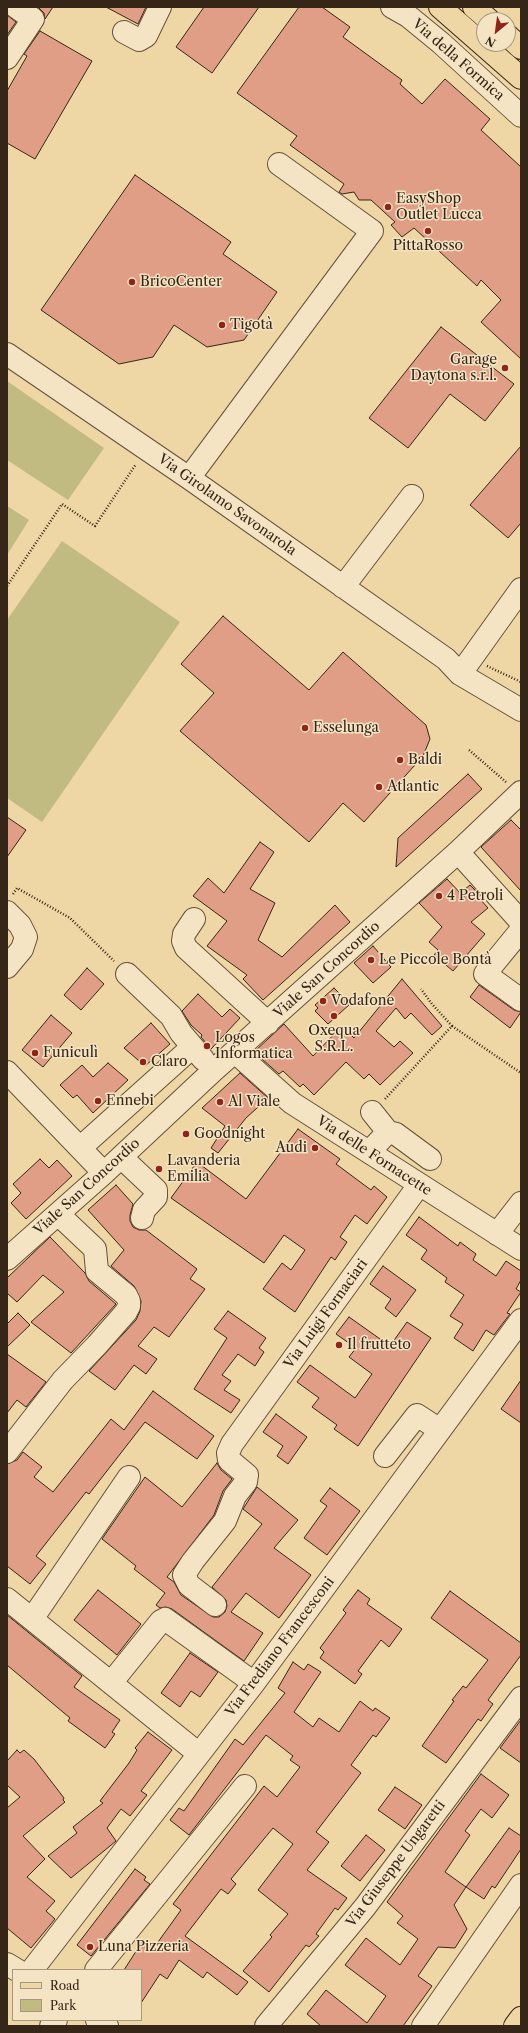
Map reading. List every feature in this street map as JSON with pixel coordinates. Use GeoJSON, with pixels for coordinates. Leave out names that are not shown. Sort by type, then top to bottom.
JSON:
{"type":"FeatureCollection","features":[{"type":"Feature","properties":{"kind":"main road"},"geometry":{"type":"LineString","coordinates":[[440,7],[521,78]]}},
{"type":"Feature","properties":{"kind":"main road"},"geometry":{"type":"LineString","coordinates":[[515,2026],[521,2018]]}},
{"type":"Feature","properties":{"kind":"street"},"geometry":{"type":"LineString","coordinates":[[7,58],[33,19],[16,7]]}},
{"type":"Feature","properties":{"kind":"street"},"geometry":{"type":"LineString","coordinates":[[124,32],[140,40],[146,36],[160,7]]}},
{"type":"Feature","properties":{"kind":"street","name":"Via della Formica"},"geometry":{"type":"LineString","coordinates":[[392,7],[408,16],[441,43],[521,116]]}},
{"type":"Feature","properties":{"kind":"street"},"geometry":{"type":"LineString","coordinates":[[188,478],[372,231],[279,164]]}},
{"type":"Feature","properties":{"kind":"street","name":"Via Girolamo Savonarola"},"geometry":{"type":"LineString","coordinates":[[7,354],[343,586],[461,661],[521,694]]}},
{"type":"Feature","properties":{"kind":"street"},"geometry":{"type":"LineString","coordinates":[[343,586],[412,496]]}},
{"type":"Feature","properties":{"kind":"street"},"geometry":{"type":"LineString","coordinates":[[461,661],[521,588]]}},
{"type":"Feature","properties":{"kind":"street","name":"Via Girolamo Savonarola"},"geometry":{"type":"LineString","coordinates":[[461,661],[460,674],[521,710]]}},
{"type":"Feature","properties":{"kind":"street","name":"Viale San Concordio"},"geometry":{"type":"LineString","coordinates":[[7,1259],[104,1173],[214,1070],[458,852],[514,788]]}},
{"type":"Feature","properties":{"kind":"street"},"geometry":{"type":"LineString","coordinates":[[458,852],[521,922]]}},
{"type":"Feature","properties":{"kind":"street"},"geometry":{"type":"LineString","coordinates":[[7,967],[22,949],[26,937],[9,905]]}},
{"type":"Feature","properties":{"kind":"street"},"geometry":{"type":"LineString","coordinates":[[194,919],[184,934],[183,941],[186,948],[268,1023]]}},
{"type":"Feature","properties":{"kind":"street"},"geometry":{"type":"LineString","coordinates":[[521,930],[485,974],[521,1000]]}},
{"type":"Feature","properties":{"kind":"street"},"geometry":{"type":"LineString","coordinates":[[127,974],[171,1016],[181,1033],[214,1070]]}},
{"type":"Feature","properties":{"kind":"street"},"geometry":{"type":"LineString","coordinates":[[80,1148],[188,1051],[196,1051]]}},
{"type":"Feature","properties":{"kind":"street","name":"Via delle Fornacette"},"geometry":{"type":"LineString","coordinates":[[235,1052],[292,1103],[521,1249]]}},
{"type":"Feature","properties":{"kind":"street"},"geometry":{"type":"LineString","coordinates":[[7,1072],[104,1173]]}},
{"type":"Feature","properties":{"kind":"street"},"geometry":{"type":"LineString","coordinates":[[372,1112],[388,1132],[396,1134],[430,1159]]}},
{"type":"Feature","properties":{"kind":"street"},"geometry":{"type":"LineString","coordinates":[[369,1152],[388,1132]]}},
{"type":"Feature","properties":{"kind":"street"},"geometry":{"type":"LineString","coordinates":[[120,1157],[156,1190],[156,1197],[144,1210],[142,1218]]}},
{"type":"Feature","properties":{"kind":"street","name":"Via Luigi Fornaciari"},"geometry":{"type":"LineString","coordinates":[[215,1605],[189,1585],[184,1575],[226,1521],[235,1496],[246,1482],[247,1475],[229,1460],[228,1453],[232,1444],[420,1185]]}},
{"type":"Feature","properties":{"kind":"street"},"geometry":{"type":"LineString","coordinates":[[497,1234],[521,1203]]}},
{"type":"Feature","properties":{"kind":"street"},"geometry":{"type":"LineString","coordinates":[[7,1452],[63,1380],[97,1345],[126,1312],[129,1306],[129,1301],[126,1295],[97,1271],[95,1249],[58,1214]]}},
{"type":"Feature","properties":{"kind":"street","name":"Via Frediano Francesconi"},"geometry":{"type":"LineString","coordinates":[[33,1969],[254,1683],[521,1320]]}},
{"type":"Feature","properties":{"kind":"street"},"geometry":{"type":"LineString","coordinates":[[385,1456],[417,1415],[440,1430]]}},
{"type":"Feature","properties":{"kind":"street"},"geometry":{"type":"LineString","coordinates":[[32,1619],[128,1477]]}},
{"type":"Feature","properties":{"kind":"street"},"geometry":{"type":"LineString","coordinates":[[7,1599],[199,1754]]}},
{"type":"Feature","properties":{"kind":"street"},"geometry":{"type":"LineString","coordinates":[[111,1683],[161,1621],[165,1619],[254,1683]]}},
{"type":"Feature","properties":{"kind":"street","name":"Via Giuseppe Ungaretti"},"geometry":{"type":"LineString","coordinates":[[266,2026],[365,1907],[521,1698]]}},
{"type":"Feature","properties":{"kind":"street"},"geometry":{"type":"LineString","coordinates":[[97,1969],[245,1786]]}},
{"type":"Feature","properties":{"kind":"street"},"geometry":{"type":"LineString","coordinates":[[423,2026],[521,1885]]}},
{"type":"Feature","properties":{"kind":"path"},"geometry":{"type":"LineString","coordinates":[[7,586],[62,504],[95,526],[146,449]]}},
{"type":"Feature","properties":{"kind":"path"},"geometry":{"type":"LineString","coordinates":[[461,661],[521,682]]}},
{"type":"Feature","properties":{"kind":"path"},"geometry":{"type":"LineString","coordinates":[[469,750],[514,788]]}},
{"type":"Feature","properties":{"kind":"path"},"geometry":{"type":"LineString","coordinates":[[9,905],[16,888],[70,918],[127,974]]}},
{"type":"Feature","properties":{"kind":"path"},"geometry":{"type":"LineString","coordinates":[[421,989],[432,1004],[452,1026],[521,1073]]}},
{"type":"Feature","properties":{"kind":"path"},"geometry":{"type":"LineString","coordinates":[[372,1112],[452,1026]]}},
{"type":"Feature","properties":{"kind":"green space"},"geometry":{"type":"Polygon","coordinates":[[[7,381],[104,448],[68,500],[7,460],[7,381]]]}},
{"type":"Feature","properties":{"kind":"green space"},"geometry":{"type":"Polygon","coordinates":[[[7,506],[29,520],[7,555],[7,506]]]}},
{"type":"Feature","properties":{"kind":"green space"},"geometry":{"type":"Polygon","coordinates":[[[62,541],[180,622],[42,822],[7,798],[7,620],[62,541]]]}},
{"type":"Feature","properties":{"kind":"building"},"geometry":{"type":"Polygon","coordinates":[[[38,7],[53,7],[45,19],[44,13],[38,7]]]}},
{"type":"Feature","properties":{"kind":"building"},"geometry":{"type":"Polygon","coordinates":[[[106,7],[146,7],[138,24],[106,7]]]}},
{"type":"Feature","properties":{"kind":"building"},"geometry":{"type":"Polygon","coordinates":[[[204,7],[259,7],[212,73],[176,47],[204,7]]]}},
{"type":"Feature","properties":{"kind":"building"},"geometry":{"type":"Polygon","coordinates":[[[299,7],[322,7],[350,27],[343,37],[402,80],[400,84],[422,104],[445,79],[490,119],[481,130],[521,167],[521,359],[481,322],[501,300],[481,280],[477,286],[414,228],[402,237],[391,225],[395,222],[371,200],[359,200],[354,192],[342,194],[339,192],[344,184],[290,145],[297,136],[237,93],[299,7]]]}},
{"type":"Feature","properties":{"kind":"building"},"geometry":{"type":"Polygon","coordinates":[[[7,15],[16,22],[7,35],[7,15]]]}},
{"type":"Feature","properties":{"kind":"building"},"geometry":{"type":"Polygon","coordinates":[[[40,31],[92,61],[35,159],[7,143],[7,91],[27,56],[24,54],[40,31]]]}},
{"type":"Feature","properties":{"kind":"building","name":"BricoCenter"},"geometry":{"type":"Polygon","coordinates":[[[135,175],[231,242],[223,254],[277,292],[244,340],[207,347],[174,325],[153,357],[119,364],[41,310],[135,175]]]}},
{"type":"Feature","properties":{"kind":"building"},"geometry":{"type":"Polygon","coordinates":[[[441,327],[514,384],[485,421],[450,394],[408,448],[369,418],[441,327]]]}},
{"type":"Feature","properties":{"kind":"building"},"geometry":{"type":"Polygon","coordinates":[[[521,446],[521,523],[508,538],[470,505],[521,446]]]}},
{"type":"Feature","properties":{"kind":"building","name":"Esselunga"},"geometry":{"type":"Polygon","coordinates":[[[223,616],[309,690],[343,652],[426,725],[430,739],[423,756],[364,822],[343,803],[309,842],[180,731],[214,693],[181,664],[223,616]]]}},
{"type":"Feature","properties":{"kind":"building"},"geometry":{"type":"Polygon","coordinates":[[[468,774],[482,789],[396,867],[398,838],[468,774]]]}},
{"type":"Feature","properties":{"kind":"building"},"geometry":{"type":"Polygon","coordinates":[[[7,817],[26,830],[7,857],[7,817]]]}},
{"type":"Feature","properties":{"kind":"building"},"geometry":{"type":"Polygon","coordinates":[[[511,820],[521,830],[521,891],[481,847],[511,820]]]}},
{"type":"Feature","properties":{"kind":"building"},"geometry":{"type":"Polygon","coordinates":[[[260,842],[274,852],[250,889],[275,903],[258,940],[282,957],[335,905],[350,922],[263,1000],[243,979],[247,975],[207,946],[227,921],[193,896],[208,878],[224,893],[260,842]]]}},
{"type":"Feature","properties":{"kind":"building"},"geometry":{"type":"Polygon","coordinates":[[[447,879],[464,897],[464,890],[470,885],[482,897],[480,899],[488,908],[471,922],[485,934],[453,971],[434,955],[438,950],[429,942],[442,927],[419,903],[447,879]]]}},
{"type":"Feature","properties":{"kind":"building"},"geometry":{"type":"Polygon","coordinates":[[[373,946],[391,967],[373,983],[354,963],[373,946]]]}},
{"type":"Feature","properties":{"kind":"building"},"geometry":{"type":"Polygon","coordinates":[[[87,968],[104,984],[81,1010],[64,995],[87,968]]]}},
{"type":"Feature","properties":{"kind":"building"},"geometry":{"type":"Polygon","coordinates":[[[402,979],[442,1026],[432,1035],[411,1013],[405,1019],[396,1008],[376,1031],[394,1047],[400,1041],[413,1053],[380,1085],[369,1074],[364,1079],[346,1062],[314,1095],[303,1084],[300,1087],[283,1071],[279,1074],[254,1052],[284,1024],[313,1056],[342,1026],[354,1038],[402,979]]]}},
{"type":"Feature","properties":{"kind":"building"},"geometry":{"type":"Polygon","coordinates":[[[479,985],[514,1010],[521,1012],[510,1028],[470,997],[479,985]]]}},
{"type":"Feature","properties":{"kind":"building"},"geometry":{"type":"Polygon","coordinates":[[[334,988],[350,1004],[328,1024],[315,1011],[318,1008],[315,1005],[334,988]]]}},
{"type":"Feature","properties":{"kind":"building"},"geometry":{"type":"Polygon","coordinates":[[[198,994],[222,1017],[230,1009],[240,1018],[211,1049],[201,1037],[202,1035],[191,1025],[182,1011],[198,994]]]}},
{"type":"Feature","properties":{"kind":"building"},"geometry":{"type":"Polygon","coordinates":[[[51,1015],[72,1033],[43,1067],[22,1050],[51,1015]]]}},
{"type":"Feature","properties":{"kind":"building"},"geometry":{"type":"Polygon","coordinates":[[[151,1023],[170,1044],[145,1066],[124,1048],[151,1023]]]}},
{"type":"Feature","properties":{"kind":"building"},"geometry":{"type":"Polygon","coordinates":[[[108,1063],[128,1080],[93,1113],[77,1095],[73,1098],[60,1085],[82,1065],[93,1077],[108,1063]]]}},
{"type":"Feature","properties":{"kind":"building"},"geometry":{"type":"Polygon","coordinates":[[[240,1073],[268,1098],[246,1118],[218,1153],[211,1148],[225,1126],[202,1108],[240,1073]]]}},
{"type":"Feature","properties":{"kind":"building"},"geometry":{"type":"Polygon","coordinates":[[[298,1129],[340,1159],[336,1164],[371,1190],[374,1186],[387,1197],[367,1224],[355,1215],[340,1237],[347,1242],[335,1260],[331,1257],[295,1312],[263,1289],[282,1263],[291,1270],[305,1250],[284,1235],[264,1263],[171,1198],[197,1162],[246,1199],[298,1129]]]}},
{"type":"Feature","properties":{"kind":"building"},"geometry":{"type":"Polygon","coordinates":[[[40,1159],[49,1168],[57,1160],[72,1176],[26,1219],[11,1203],[21,1193],[13,1184],[40,1159]]]}},
{"type":"Feature","properties":{"kind":"building"},"geometry":{"type":"Polygon","coordinates":[[[116,1185],[133,1204],[130,1221],[133,1227],[139,1230],[146,1230],[197,1269],[190,1279],[205,1289],[169,1337],[154,1327],[138,1346],[157,1359],[146,1374],[134,1365],[115,1390],[89,1371],[136,1320],[140,1311],[141,1301],[134,1286],[111,1266],[124,1250],[88,1210],[116,1185]]]}},
{"type":"Feature","properties":{"kind":"building"},"geometry":{"type":"Polygon","coordinates":[[[419,1217],[458,1246],[460,1242],[476,1254],[473,1260],[496,1276],[506,1261],[521,1271],[521,1280],[516,1289],[521,1292],[507,1313],[510,1314],[494,1335],[486,1330],[473,1351],[454,1338],[463,1324],[450,1316],[464,1295],[445,1282],[447,1278],[421,1259],[427,1250],[406,1235],[419,1217]]]}},
{"type":"Feature","properties":{"kind":"building"},"geometry":{"type":"Polygon","coordinates":[[[50,1237],[85,1273],[89,1281],[116,1304],[71,1353],[31,1322],[64,1292],[43,1275],[17,1302],[7,1293],[7,1278],[50,1237]]]}},
{"type":"Feature","properties":{"kind":"building"},"geometry":{"type":"Polygon","coordinates":[[[383,1266],[416,1290],[396,1317],[385,1308],[391,1299],[370,1284],[383,1266]]]}},
{"type":"Feature","properties":{"kind":"building"},"geometry":{"type":"Polygon","coordinates":[[[228,1311],[266,1338],[259,1348],[264,1352],[255,1366],[238,1354],[222,1375],[231,1381],[224,1390],[240,1400],[231,1413],[194,1389],[227,1338],[214,1329],[228,1311]]]}},
{"type":"Feature","properties":{"kind":"building"},"geometry":{"type":"Polygon","coordinates":[[[18,1313],[30,1325],[7,1347],[7,1324],[18,1313]]]}},
{"type":"Feature","properties":{"kind":"building"},"geometry":{"type":"Polygon","coordinates":[[[349,1317],[390,1346],[407,1322],[431,1338],[358,1446],[334,1429],[337,1425],[312,1407],[319,1398],[297,1382],[310,1365],[355,1398],[372,1374],[349,1357],[356,1348],[336,1334],[349,1317]]]}},
{"type":"Feature","properties":{"kind":"building"},"geometry":{"type":"Polygon","coordinates":[[[7,1354],[46,1382],[26,1407],[17,1400],[7,1413],[7,1354]]]}},
{"type":"Feature","properties":{"kind":"building"},"geometry":{"type":"Polygon","coordinates":[[[521,1380],[521,1423],[501,1409],[521,1380]]]}},
{"type":"Feature","properties":{"kind":"building"},"geometry":{"type":"Polygon","coordinates":[[[153,1391],[214,1436],[197,1459],[145,1422],[89,1494],[86,1492],[36,1556],[46,1564],[30,1584],[7,1566],[7,1464],[17,1460],[23,1452],[42,1467],[34,1477],[53,1492],[111,1419],[124,1430],[153,1391]]]}},
{"type":"Feature","properties":{"kind":"building"},"geometry":{"type":"Polygon","coordinates":[[[276,1414],[307,1437],[288,1464],[277,1456],[283,1446],[263,1432],[276,1414]]]}},
{"type":"Feature","properties":{"kind":"building"},"geometry":{"type":"Polygon","coordinates":[[[217,1463],[221,1470],[232,1479],[223,1491],[214,1515],[167,1577],[174,1582],[181,1595],[213,1617],[219,1617],[225,1612],[227,1606],[226,1600],[212,1587],[262,1524],[243,1509],[257,1487],[298,1520],[274,1548],[311,1575],[279,1618],[246,1593],[231,1612],[263,1633],[244,1661],[172,1609],[166,1607],[160,1608],[156,1605],[165,1593],[134,1569],[136,1566],[102,1539],[145,1477],[182,1507],[217,1463]]]}},
{"type":"Feature","properties":{"kind":"building"},"geometry":{"type":"Polygon","coordinates":[[[330,1488],[360,1511],[327,1555],[304,1538],[327,1506],[320,1501],[330,1488]]]}},
{"type":"Feature","properties":{"kind":"building"},"geometry":{"type":"Polygon","coordinates":[[[98,1590],[141,1624],[117,1655],[74,1620],[98,1590]]]}},
{"type":"Feature","properties":{"kind":"building"},"geometry":{"type":"Polygon","coordinates":[[[358,1590],[370,1599],[367,1604],[402,1629],[389,1647],[381,1640],[358,1671],[362,1674],[355,1684],[320,1658],[324,1652],[320,1648],[346,1613],[343,1610],[358,1590]]]}},
{"type":"Feature","properties":{"kind":"building"},"geometry":{"type":"Polygon","coordinates":[[[450,1591],[521,1643],[521,1655],[488,1700],[493,1704],[481,1721],[478,1719],[446,1763],[422,1746],[454,1701],[452,1700],[463,1686],[466,1688],[488,1660],[431,1618],[450,1591]]]}},
{"type":"Feature","properties":{"kind":"building"},"geometry":{"type":"Polygon","coordinates":[[[7,1615],[82,1676],[74,1687],[120,1720],[112,1732],[115,1734],[105,1748],[68,1721],[70,1718],[7,1665],[7,1615]]]}},
{"type":"Feature","properties":{"kind":"building"},"geometry":{"type":"Polygon","coordinates":[[[190,1653],[218,1672],[200,1697],[191,1691],[180,1707],[161,1693],[190,1653]]]}},
{"type":"Feature","properties":{"kind":"building"},"geometry":{"type":"Polygon","coordinates":[[[293,1662],[304,1670],[308,1664],[321,1672],[294,1712],[313,1727],[319,1718],[339,1732],[360,1701],[373,1711],[375,1708],[390,1718],[376,1737],[373,1735],[351,1765],[361,1773],[316,1832],[329,1842],[307,1870],[347,1898],[338,1910],[335,1908],[316,1934],[319,1936],[309,1947],[306,1945],[269,1992],[243,1971],[272,1937],[270,1935],[288,1914],[258,1890],[293,1844],[273,1828],[231,1879],[236,1884],[228,1894],[221,1889],[185,1936],[248,1982],[237,1995],[207,1972],[203,1978],[179,1960],[167,1979],[160,1974],[142,2001],[142,1969],[125,1969],[142,1942],[153,1949],[181,1910],[173,1904],[264,1786],[277,1797],[300,1767],[290,1760],[293,1756],[266,1735],[189,1835],[170,1820],[179,1808],[184,1811],[235,1739],[243,1745],[285,1693],[278,1688],[293,1662]]]}},
{"type":"Feature","properties":{"kind":"building"},"geometry":{"type":"Polygon","coordinates":[[[521,1720],[521,1763],[500,1748],[521,1720]]]}},
{"type":"Feature","properties":{"kind":"building"},"geometry":{"type":"Polygon","coordinates":[[[148,1732],[172,1750],[141,1791],[147,1795],[130,1816],[121,1809],[107,1828],[116,1841],[71,1878],[48,1856],[77,1833],[73,1827],[103,1803],[100,1801],[129,1763],[137,1750],[135,1748],[148,1732]]]}},
{"type":"Feature","properties":{"kind":"building"},"geometry":{"type":"Polygon","coordinates":[[[17,1750],[20,1753],[24,1750],[34,1759],[64,1798],[63,1800],[65,1802],[23,1836],[45,1859],[27,1877],[55,1901],[46,1911],[55,1919],[31,1948],[7,1928],[7,1808],[20,1797],[7,1785],[7,1761],[17,1750]]]}},
{"type":"Feature","properties":{"kind":"building"},"geometry":{"type":"Polygon","coordinates":[[[481,1774],[509,1795],[492,1818],[481,1809],[465,1831],[470,1835],[445,1872],[466,1887],[454,1905],[467,1929],[455,1948],[438,1947],[418,1976],[432,1986],[403,2026],[321,2026],[307,2014],[326,1990],[367,2023],[386,1996],[345,1965],[366,1938],[400,1965],[418,1939],[397,1923],[403,1916],[387,1902],[481,1774]]]}},
{"type":"Feature","properties":{"kind":"building"},"geometry":{"type":"Polygon","coordinates":[[[395,1787],[422,1805],[405,1829],[378,1810],[395,1787]]]}},
{"type":"Feature","properties":{"kind":"building"},"geometry":{"type":"Polygon","coordinates":[[[509,1828],[521,1836],[521,1849],[495,1888],[492,1886],[484,1899],[466,1887],[509,1828]]]}},
{"type":"Feature","properties":{"kind":"building"},"geometry":{"type":"Polygon","coordinates":[[[366,1835],[385,1850],[360,1881],[341,1866],[366,1835]]]}},
{"type":"Feature","properties":{"kind":"building"},"geometry":{"type":"Polygon","coordinates":[[[135,1869],[146,1877],[144,1880],[150,1884],[91,1956],[77,1945],[135,1869]]]}},
{"type":"Feature","properties":{"kind":"place","name":"EasyShop Outlet Lucca"},"geometry":{"type":"Point","coordinates":[388,207]}},
{"type":"Feature","properties":{"kind":"place","name":"PittaRosso"},"geometry":{"type":"Point","coordinates":[428,231]}},
{"type":"Feature","properties":{"kind":"place","name":"BricoCenter"},"geometry":{"type":"Point","coordinates":[132,282]}},
{"type":"Feature","properties":{"kind":"place","name":"Tigotà"},"geometry":{"type":"Point","coordinates":[222,325]}},
{"type":"Feature","properties":{"kind":"place","name":"Garage Daytona s.r.l."},"geometry":{"type":"Point","coordinates":[505,368]}},
{"type":"Feature","properties":{"kind":"place","name":"Esselunga"},"geometry":{"type":"Point","coordinates":[305,728]}},
{"type":"Feature","properties":{"kind":"place","name":"Baldi"},"geometry":{"type":"Point","coordinates":[400,760]}},
{"type":"Feature","properties":{"kind":"place","name":"Atlantic"},"geometry":{"type":"Point","coordinates":[379,787]}},
{"type":"Feature","properties":{"kind":"place","name":"4 Petroli"},"geometry":{"type":"Point","coordinates":[439,896]}},
{"type":"Feature","properties":{"kind":"place","name":"Le Piccole Bontà"},"geometry":{"type":"Point","coordinates":[371,960]}},
{"type":"Feature","properties":{"kind":"place","name":"Vodafone"},"geometry":{"type":"Point","coordinates":[323,1001]}},
{"type":"Feature","properties":{"kind":"place","name":"Oxequa S.R.L."},"geometry":{"type":"Point","coordinates":[334,1016]}},
{"type":"Feature","properties":{"kind":"place","name":"Logos Informatica"},"geometry":{"type":"Point","coordinates":[207,1046]}},
{"type":"Feature","properties":{"kind":"place","name":"Funiculì"},"geometry":{"type":"Point","coordinates":[35,1053]}},
{"type":"Feature","properties":{"kind":"place","name":"Claro"},"geometry":{"type":"Point","coordinates":[143,1062]}},
{"type":"Feature","properties":{"kind":"place","name":"Ennebi"},"geometry":{"type":"Point","coordinates":[98,1101]}},
{"type":"Feature","properties":{"kind":"place","name":"Al Viale"},"geometry":{"type":"Point","coordinates":[220,1102]}},
{"type":"Feature","properties":{"kind":"place","name":"Goodnight"},"geometry":{"type":"Point","coordinates":[186,1134]}},
{"type":"Feature","properties":{"kind":"place","name":"Audi"},"geometry":{"type":"Point","coordinates":[315,1148]}},
{"type":"Feature","properties":{"kind":"place","name":"Lavanderia Emilia"},"geometry":{"type":"Point","coordinates":[159,1169]}},
{"type":"Feature","properties":{"kind":"place","name":"Il frutteto"},"geometry":{"type":"Point","coordinates":[339,1345]}},
{"type":"Feature","properties":{"kind":"place","name":"Luna Pizzeria"},"geometry":{"type":"Point","coordinates":[90,1947]}}]}
